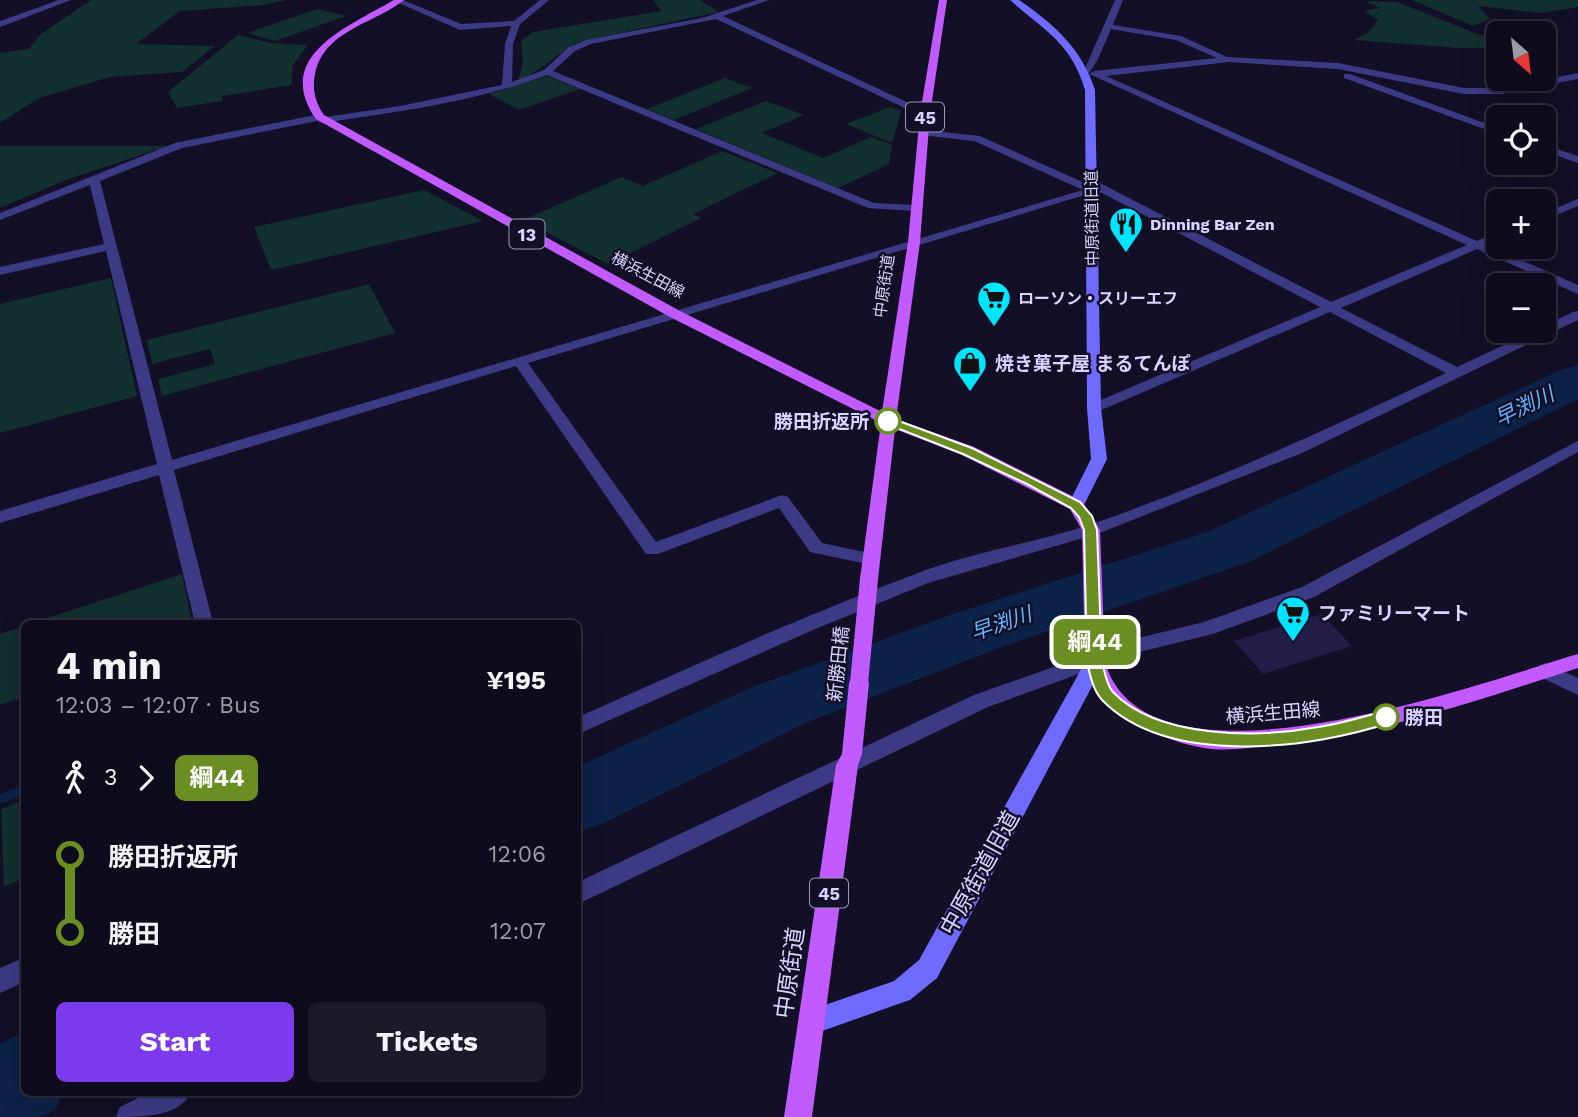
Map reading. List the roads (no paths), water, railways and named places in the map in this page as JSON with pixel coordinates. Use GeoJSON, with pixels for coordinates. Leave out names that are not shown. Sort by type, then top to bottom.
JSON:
{"type":"FeatureCollection","features":[{"type":"Feature","properties":{"kind":"main road"},"geometry":{"type":"LineString","coordinates":[[321,119],[313,108],[309,88],[314,57],[339,33],[398,0]]}},
{"type":"Feature","properties":{"kind":"main road","name":"中原街道"},"geometry":{"type":"LineString","coordinates":[[869,579],[914,242],[925,114],[943,0]]}},
{"type":"Feature","properties":{"kind":"main road","name":"横浜生田線"},"geometry":{"type":"LineString","coordinates":[[321,119],[675,314],[888,421],[968,451],[1076,505]]}},
{"type":"Feature","properties":{"kind":"main road"},"geometry":{"type":"LineString","coordinates":[[1076,505],[1085,516],[1090,538]]}},
{"type":"Feature","properties":{"kind":"main road","name":"横浜生田線"},"geometry":{"type":"LineString","coordinates":[[1090,538],[1095,654],[1100,683],[1108,696],[1130,713],[1161,728],[1219,741],[1318,734],[1432,705],[1578,661]]}},
{"type":"Feature","properties":{"kind":"main road","name":"新勝田橋"},"geometry":{"type":"LineString","coordinates":[[849,759],[869,579]]}},
{"type":"Feature","properties":{"kind":"main road","name":"中原街道"},"geometry":{"type":"LineString","coordinates":[[798,1117],[849,759]]}},
{"type":"Feature","properties":{"kind":"street"},"geometry":{"type":"LineString","coordinates":[[0,24],[67,0]]}},
{"type":"Feature","properties":{"kind":"street"},"geometry":{"type":"LineString","coordinates":[[398,0],[460,27],[516,23]]}},
{"type":"Feature","properties":{"kind":"street"},"geometry":{"type":"LineString","coordinates":[[507,87],[509,44],[516,23],[545,0]]}},
{"type":"Feature","properties":{"kind":"street"},"geometry":{"type":"LineString","coordinates":[[0,217],[179,145],[321,119],[400,109],[507,87],[547,72],[572,49],[589,42],[716,16],[765,0]]}},
{"type":"Feature","properties":{"kind":"street","name":"中原街道旧道"},"geometry":{"type":"LineString","coordinates":[[1014,0],[1051,25],[1067,42],[1089,74],[1094,408],[1099,459],[1076,505]]}},
{"type":"Feature","properties":{"kind":"street"},"geometry":{"type":"LineString","coordinates":[[1089,74],[1106,26],[1119,0]]}},
{"type":"Feature","properties":{"kind":"street"},"geometry":{"type":"LineString","coordinates":[[716,16],[925,114]]}},
{"type":"Feature","properties":{"kind":"street"},"geometry":{"type":"LineString","coordinates":[[1106,26],[1178,38],[1229,59]]}},
{"type":"Feature","properties":{"kind":"street"},"geometry":{"type":"LineString","coordinates":[[1089,74],[1229,59],[1376,72],[1464,92],[1502,90],[1578,76]]}},
{"type":"Feature","properties":{"kind":"street"},"geometry":{"type":"LineString","coordinates":[[1317,65],[1486,127]]}},
{"type":"Feature","properties":{"kind":"street"},"geometry":{"type":"LineString","coordinates":[[547,72],[872,205],[915,208]]}},
{"type":"Feature","properties":{"kind":"street"},"geometry":{"type":"LineString","coordinates":[[1089,74],[1578,290]]}},
{"type":"Feature","properties":{"kind":"street"},"geometry":{"type":"LineString","coordinates":[[924,133],[976,138],[1092,187],[1457,373]]}},
{"type":"Feature","properties":{"kind":"street"},"geometry":{"type":"LineString","coordinates":[[1556,152],[1578,160]]}},
{"type":"Feature","properties":{"kind":"street"},"geometry":{"type":"LineString","coordinates":[[94,177],[203,620]]}},
{"type":"Feature","properties":{"kind":"street"},"geometry":{"type":"LineString","coordinates":[[0,517],[1092,187]]}},
{"type":"Feature","properties":{"kind":"street"},"geometry":{"type":"LineString","coordinates":[[1556,212],[1578,202]]}},
{"type":"Feature","properties":{"kind":"street"},"geometry":{"type":"LineString","coordinates":[[1094,408],[1486,241]]}},
{"type":"Feature","properties":{"kind":"street"},"geometry":{"type":"LineString","coordinates":[[0,271],[111,246]]}},
{"type":"Feature","properties":{"kind":"street"},"geometry":{"type":"LineString","coordinates":[[581,725],[806,625],[922,578],[1090,538],[1296,450],[1578,315]]}},
{"type":"Feature","properties":{"kind":"street"},"geometry":{"type":"LineString","coordinates":[[520,362],[652,550],[782,500],[816,548],[873,559]]}},
{"type":"Feature","properties":{"kind":"street"},"geometry":{"type":"LineString","coordinates":[[581,892],[849,759],[1095,654],[1206,629],[1308,592],[1578,446]]}},
{"type":"Feature","properties":{"kind":"street","name":"中原街道旧道"},"geometry":{"type":"LineString","coordinates":[[811,1022],[901,991],[928,969],[1095,654]]}},
{"type":"Feature","properties":{"kind":"street"},"geometry":{"type":"LineString","coordinates":[[1545,671],[1578,687]]}},
{"type":"Feature","properties":{"kind":"street"},"geometry":{"type":"LineString","coordinates":[[0,981],[21,971]]}},
{"type":"Feature","properties":{"kind":"street"},"geometry":{"type":"LineString","coordinates":[[130,1117],[170,1096]]}},
{"type":"Feature","properties":{"kind":"waterway","name":"早渕川"},"geometry":{"type":"LineString","coordinates":[[581,799],[779,705],[973,632],[1228,547],[1578,380]]}},
{"type":"Feature","properties":{"kind":"waterway"},"geometry":{"type":"LineString","coordinates":[[0,799],[21,791]]}},
{"type":"Feature","properties":{"kind":"waterway","name":"早渕川"},"geometry":{"type":"LineString","coordinates":[[0,1089],[21,1079]]}},
{"type":"Feature","properties":{"kind":"place","name":"Dinning Bar Zen"},"geometry":{"type":"Point","coordinates":[1126,254]}},
{"type":"Feature","properties":{"kind":"place","name":"ローソン・スリーエフ"},"geometry":{"type":"Point","coordinates":[994,328]}},
{"type":"Feature","properties":{"kind":"place","name":"焼き菓子屋 まるてんぽ"},"geometry":{"type":"Point","coordinates":[970,393]}},
{"type":"Feature","properties":{"kind":"place","name":"勝田折返所"},"geometry":{"type":"Point","coordinates":[888,421]}},
{"type":"Feature","properties":{"kind":"place","name":"ファミリーマート"},"geometry":{"type":"Point","coordinates":[1293,643]}},
{"type":"Feature","properties":{"kind":"place","name":"勝田"},"geometry":{"type":"Point","coordinates":[1386,717]}}]}
